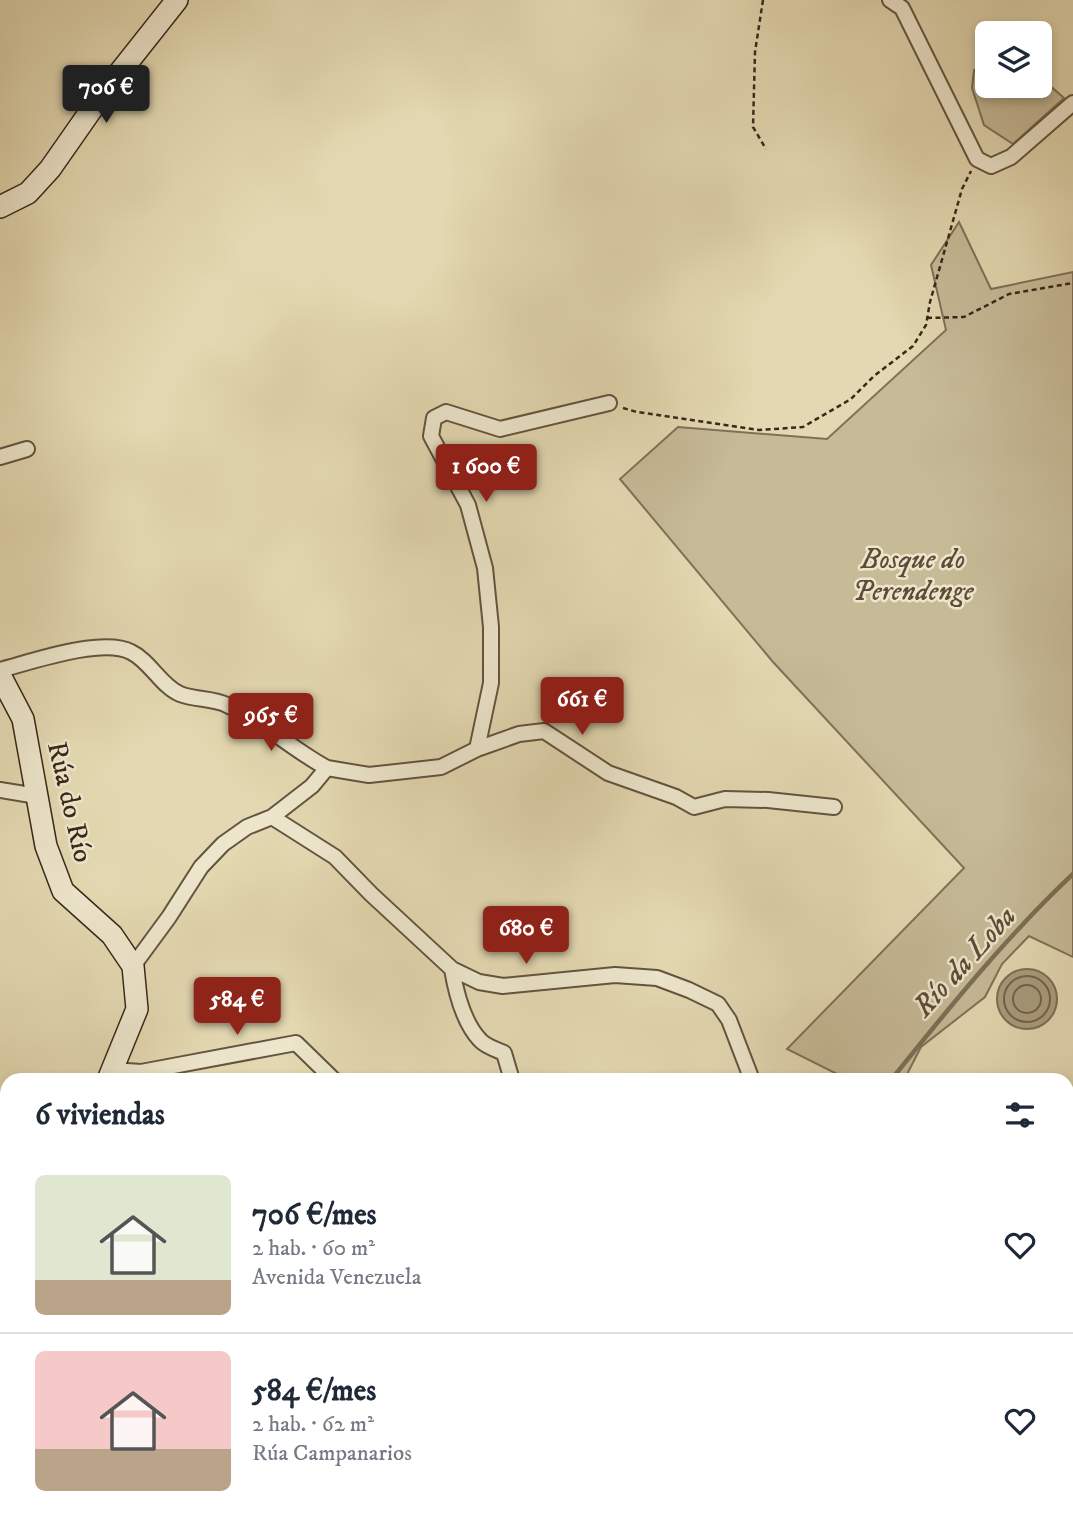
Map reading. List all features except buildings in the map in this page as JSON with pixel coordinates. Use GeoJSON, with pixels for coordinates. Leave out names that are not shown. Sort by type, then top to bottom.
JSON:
{"type":"FeatureCollection","features":[{"type":"Feature","properties":{"kind":"street"},"geometry":{"type":"LineString","coordinates":[[0,207],[28,193],[50,169],[101,96],[177,0]]}},
{"type":"Feature","properties":{"kind":"street"},"geometry":{"type":"LineString","coordinates":[[890,0],[902,8],[977,159],[991,166],[1011,157],[1073,103]]}},
{"type":"Feature","properties":{"kind":"street"},"geometry":{"type":"LineString","coordinates":[[477,749],[491,683],[491,627],[485,568],[468,505],[431,436],[434,418],[446,412],[500,429],[609,403]]}},
{"type":"Feature","properties":{"kind":"street"},"geometry":{"type":"LineString","coordinates":[[0,457],[27,449]]}},
{"type":"Feature","properties":{"kind":"street"},"geometry":{"type":"LineString","coordinates":[[0,673],[64,653],[108,646],[132,652],[179,694],[226,704],[266,727],[304,756],[327,768],[369,775],[441,767],[477,749],[519,734],[544,731],[608,773],[676,797],[694,807],[725,799],[768,800],[834,807]]}},
{"type":"Feature","properties":{"kind":"street","name":"Rúa do Río"},"geometry":{"type":"LineString","coordinates":[[0,673],[23,719],[46,846],[63,891],[112,935],[133,965]]}},
{"type":"Feature","properties":{"kind":"street"},"geometry":{"type":"LineString","coordinates":[[111,1073],[136,1009],[133,965],[208,859],[247,827],[272,817],[312,786],[327,768]]}},
{"type":"Feature","properties":{"kind":"street"},"geometry":{"type":"LineString","coordinates":[[0,790],[37,796]]}},
{"type":"Feature","properties":{"kind":"street"},"geometry":{"type":"LineString","coordinates":[[272,817],[335,857],[370,894],[452,969],[479,982],[503,986],[615,975],[657,978],[718,1004],[729,1020],[749,1073]]}},
{"type":"Feature","properties":{"kind":"street"},"geometry":{"type":"LineString","coordinates":[[452,969],[456,995],[471,1027],[481,1042],[504,1053],[510,1073]]}},
{"type":"Feature","properties":{"kind":"street"},"geometry":{"type":"LineString","coordinates":[[131,1073],[296,1043],[327,1073]]}},
{"type":"Feature","properties":{"kind":"path"},"geometry":{"type":"LineString","coordinates":[[764,0],[755,52],[753,127],[766,149]]}},
{"type":"Feature","properties":{"kind":"path"},"geometry":{"type":"LineString","coordinates":[[609,403],[637,412],[759,430],[803,427],[851,399],[874,376],[913,346],[926,325],[962,189],[977,159]]}},
{"type":"Feature","properties":{"kind":"path"},"geometry":{"type":"LineString","coordinates":[[928,318],[964,317],[1009,294],[1073,283]]}},
{"type":"Feature","properties":{"kind":"green space"},"geometry":{"type":"Polygon","coordinates":[[[975,70],[975,97],[972,88],[975,70]]]}},
{"type":"Feature","properties":{"kind":"green space"},"geometry":{"type":"Polygon","coordinates":[[[1052,88],[1064,98],[1013,144],[984,125],[975,98],[1052,98],[1052,88]]]}},
{"type":"Feature","properties":{"kind":"green space","name":"Bosque do Perendenge"},"geometry":{"type":"Polygon","coordinates":[[[959,222],[991,289],[1073,272],[1073,957],[1029,936],[1002,964],[985,997],[921,1047],[908,1073],[835,1073],[787,1049],[964,868],[773,662],[620,479],[678,427],[827,439],[946,330],[931,265],[959,222]]]}},
{"type":"Feature","properties":{"kind":"water"},"geometry":{"type":"Polygon","coordinates":[[[1027,969],[1048,978],[1057,999],[1048,1020],[1027,1029],[1006,1020],[997,999],[1006,978],[1027,969]]]}},
{"type":"Feature","properties":{"kind":"waterway","name":"Río da Loba"},"geometry":{"type":"LineString","coordinates":[[897,1073],[1001,948],[1073,874]]}}]}
